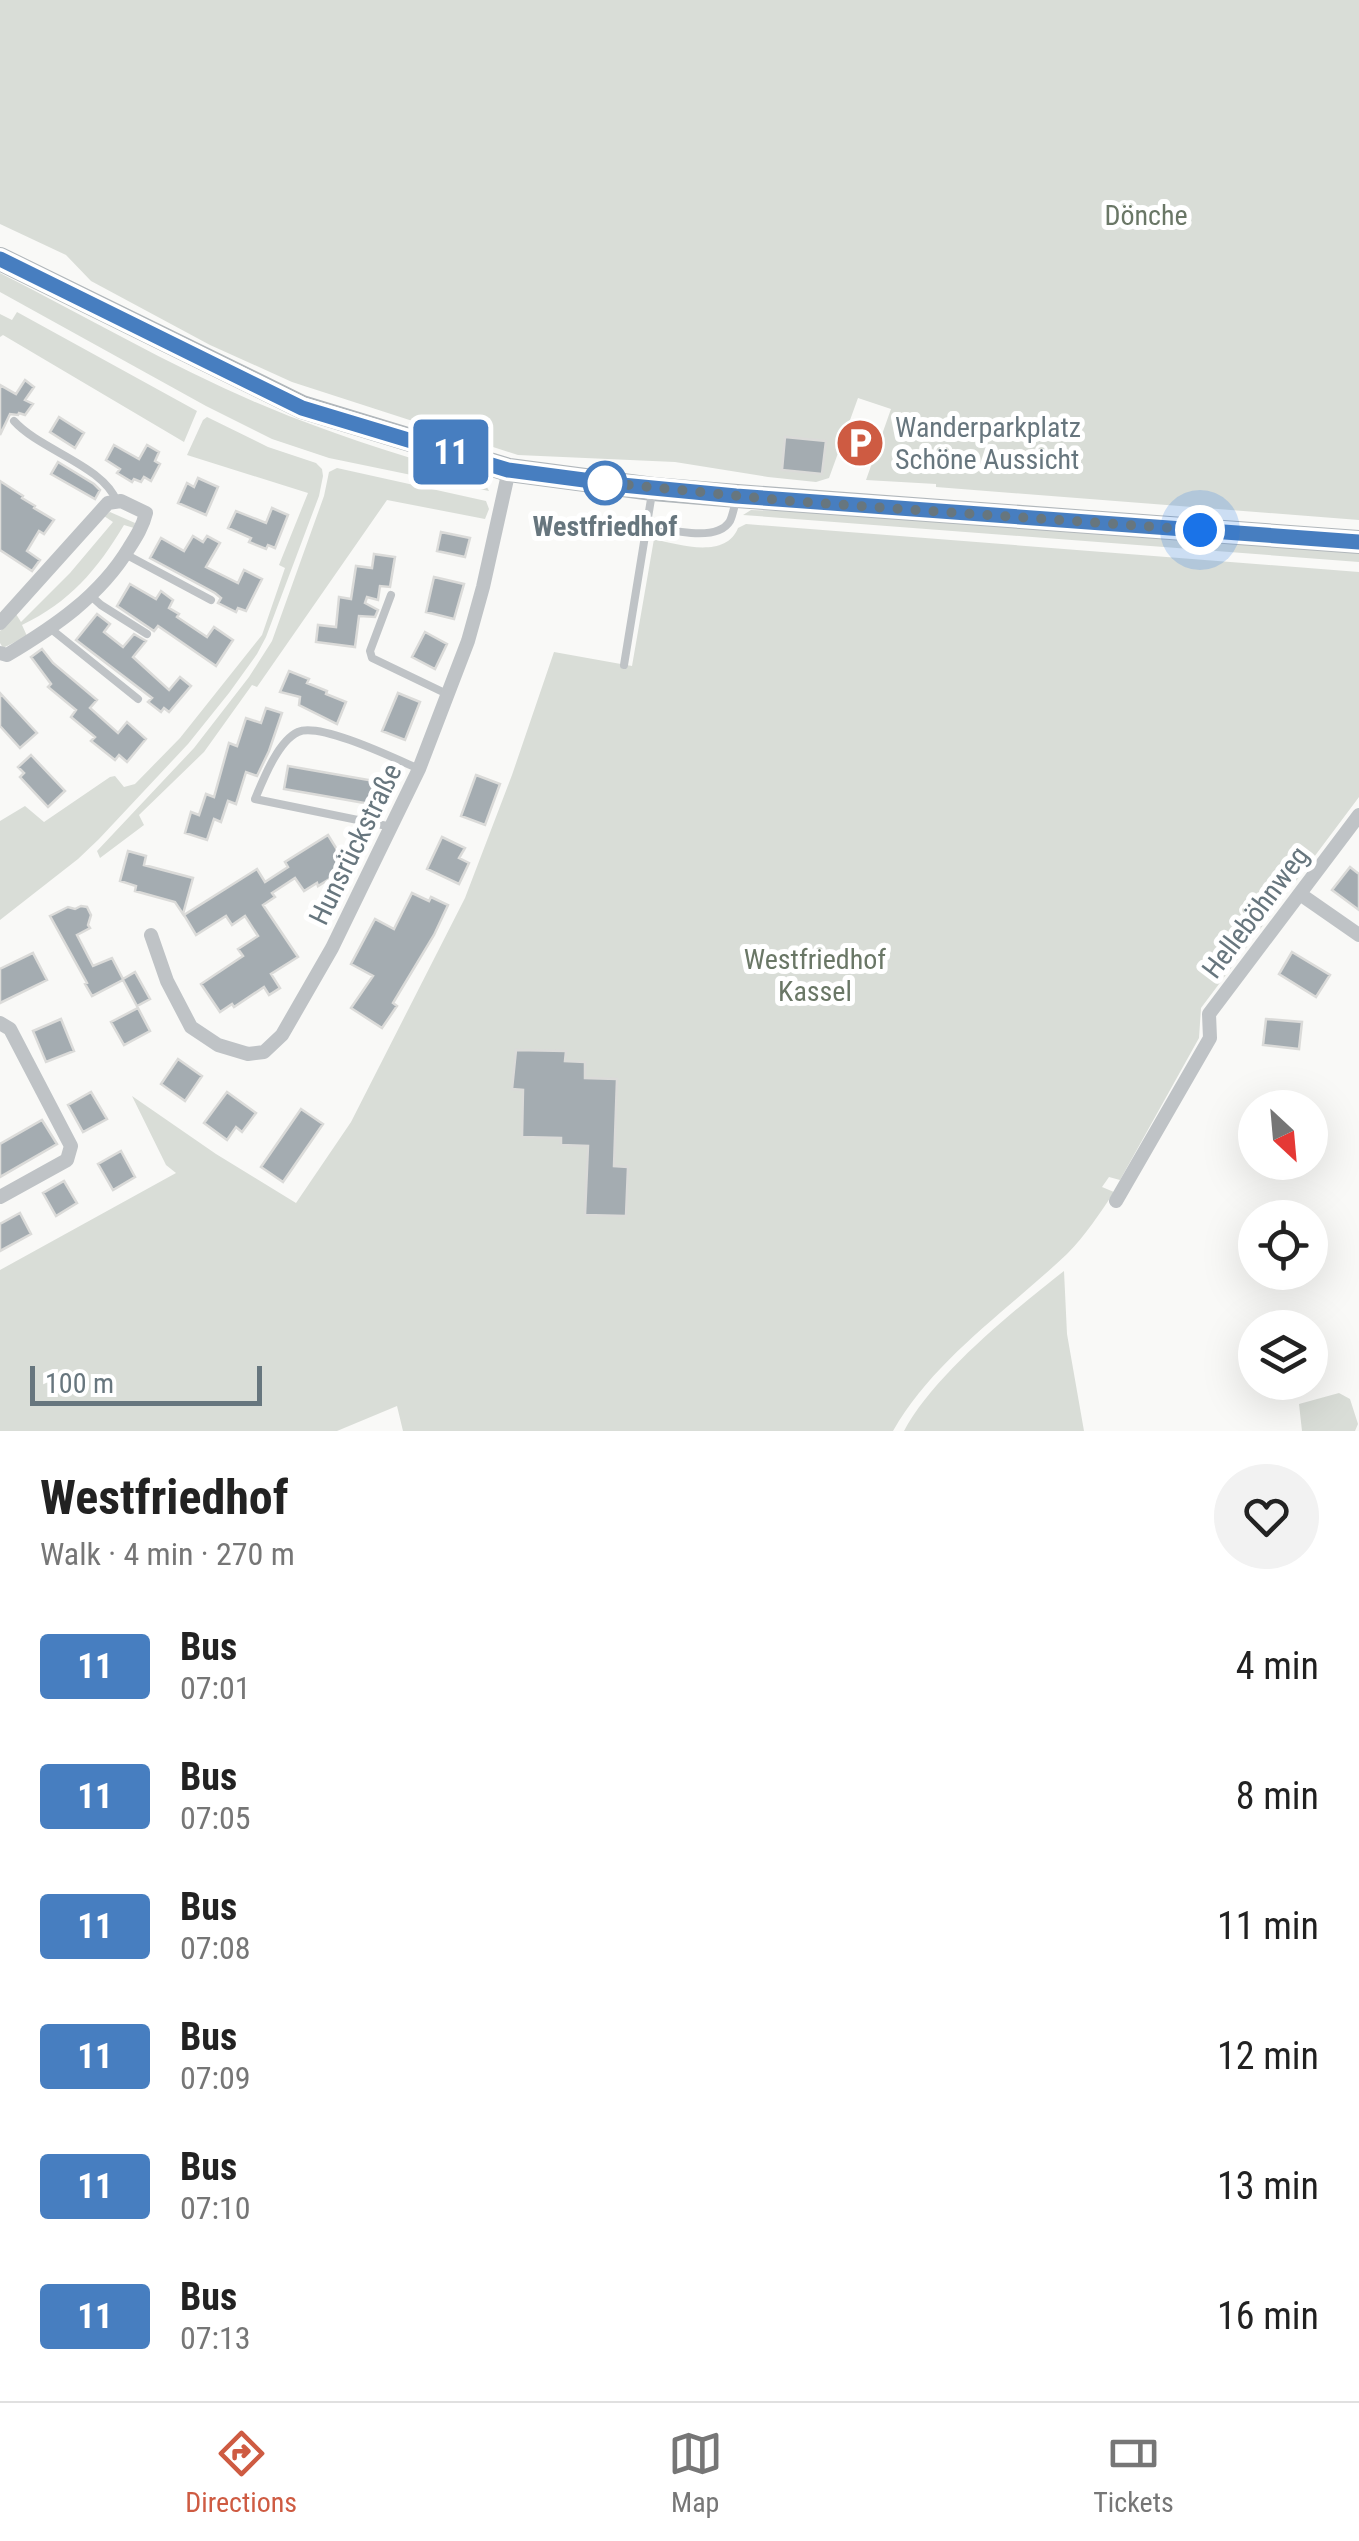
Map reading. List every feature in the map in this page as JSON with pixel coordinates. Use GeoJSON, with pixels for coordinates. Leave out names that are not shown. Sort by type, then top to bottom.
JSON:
{"type":"FeatureCollection","features":[{"type":"Feature","properties":{"kind":"main road"},"geometry":{"type":"LineString","coordinates":[[0,259],[302,408],[508,470],[736,496],[1359,542]]}},
{"type":"Feature","properties":{"kind":"street","name":"Hunsrückstraße"},"geometry":{"type":"LineString","coordinates":[[151,935],[167,980],[191,1027],[218,1044],[248,1054],[264,1052],[282,1035],[317,974],[419,769],[468,641],[508,470]]}},
{"type":"Feature","properties":{"kind":"street"},"geometry":{"type":"LineString","coordinates":[[0,623],[108,504],[122,501],[146,514],[117,568],[91,596],[51,629],[7,655],[0,654]]}},
{"type":"Feature","properties":{"kind":"street","name":"Helleböhnweg"},"geometry":{"type":"LineString","coordinates":[[1116,1201],[1210,1038],[1209,1014],[1359,815]]}},
{"type":"Feature","properties":{"kind":"street"},"geometry":{"type":"LineString","coordinates":[[1300,894],[1359,935]]}},
{"type":"Feature","properties":{"kind":"street"},"geometry":{"type":"LineString","coordinates":[[0,1023],[10,1029],[70,1146],[68,1160],[0,1197]]}},
{"type":"Feature","properties":{"kind":"lane"},"geometry":{"type":"LineString","coordinates":[[14,421],[24,433],[74,461],[112,490],[116,502]]}},
{"type":"Feature","properties":{"kind":"lane"},"geometry":{"type":"LineString","coordinates":[[624,666],[653,488]]}},
{"type":"Feature","properties":{"kind":"lane"},"geometry":{"type":"LineString","coordinates":[[648,524],[668,531],[720,530],[729,522],[736,496]]}},
{"type":"Feature","properties":{"kind":"lane"},"geometry":{"type":"LineString","coordinates":[[126,554],[211,600]]}},
{"type":"Feature","properties":{"kind":"lane"},"geometry":{"type":"LineString","coordinates":[[91,596],[147,634]]}},
{"type":"Feature","properties":{"kind":"lane"},"geometry":{"type":"LineString","coordinates":[[390,596],[370,651],[372,658],[448,695]]}},
{"type":"Feature","properties":{"kind":"lane"},"geometry":{"type":"LineString","coordinates":[[51,629],[138,699]]}},
{"type":"Feature","properties":{"kind":"lane"},"geometry":{"type":"LineString","coordinates":[[392,827],[255,798],[270,764],[298,732],[314,731],[353,741],[419,769]]}},
{"type":"Feature","properties":{"kind":"green space","name":"Dönche"},"geometry":{"type":"Polygon","coordinates":[[[0,0],[1359,0],[1359,520],[866,480],[891,409],[858,398],[829,478],[816,482],[675,462],[518,455],[292,382],[210,345],[91,281],[66,255],[0,224],[0,0]]]}},
{"type":"Feature","properties":{"kind":"green space"},"geometry":{"type":"Polygon","coordinates":[[[0,273],[252,401],[359,441],[479,478],[489,491],[329,458],[272,439],[0,292],[0,273]]]}},
{"type":"Feature","properties":{"kind":"green space"},"geometry":{"type":"Polygon","coordinates":[[[17,312],[197,411],[184,442],[3,335],[0,337],[0,314],[12,320],[17,312]]]}},
{"type":"Feature","properties":{"kind":"green space"},"geometry":{"type":"Polygon","coordinates":[[[207,417],[322,469],[319,496],[266,637],[229,693],[188,744],[99,839],[0,920],[0,821],[25,806],[44,822],[110,777],[115,776],[124,787],[135,784],[180,738],[262,635],[285,568],[279,565],[308,493],[187,455],[207,417]]]}},
{"type":"Feature","properties":{"kind":"green space"},"geometry":{"type":"Polygon","coordinates":[[[337,468],[486,501],[489,509],[485,519],[387,500],[257,687],[252,685],[204,752],[139,815],[144,825],[100,858],[97,851],[194,748],[272,641],[329,472],[337,468]]]}},
{"type":"Feature","properties":{"kind":"green space"},"geometry":{"type":"Polygon","coordinates":[[[751,510],[843,513],[1331,550],[1359,553],[1359,562],[743,515],[751,510]]]}},
{"type":"Feature","properties":{"kind":"green space"},"geometry":{"type":"Polygon","coordinates":[[[110,512],[135,523],[134,528],[124,525],[81,583],[54,606],[22,625],[27,636],[3,648],[0,631],[16,614],[21,622],[70,573],[113,522],[104,516],[110,512]]]}},
{"type":"Feature","properties":{"kind":"green space","name":"Westfriedhof Kassel"},"geometry":{"type":"Polygon","coordinates":[[[746,524],[1359,572],[1359,797],[1201,1008],[1199,1038],[1120,1180],[1109,1177],[1102,1187],[1114,1192],[1080,1239],[951,1358],[893,1431],[403,1431],[397,1406],[337,1431],[0,1431],[0,1270],[176,1173],[166,1165],[132,1096],[296,1203],[351,1122],[465,898],[554,652],[632,666],[654,539],[713,547],[732,538],[746,524]]]}},
{"type":"Feature","properties":{"kind":"green space"},"geometry":{"type":"Polygon","coordinates":[[[1064,1271],[1067,1334],[1084,1431],[904,1431],[954,1366],[1064,1271]]]}},
{"type":"Feature","properties":{"kind":"green space"},"geometry":{"type":"Polygon","coordinates":[[[1339,1393],[1350,1399],[1358,1424],[1355,1431],[1302,1431],[1299,1404],[1328,1400],[1328,1396],[1339,1393]]]}},
{"type":"Feature","properties":{"kind":"building"},"geometry":{"type":"Polygon","coordinates":[[[25,380],[34,387],[25,400],[33,404],[25,415],[10,414],[0,435],[0,385],[16,394],[25,380]]]}},
{"type":"Feature","properties":{"kind":"building"},"geometry":{"type":"Polygon","coordinates":[[[59,417],[84,433],[75,448],[50,432],[59,417]]]}},
{"type":"Feature","properties":{"kind":"building"},"geometry":{"type":"Polygon","coordinates":[[[785,437],[826,441],[822,474],[782,470],[785,437]]]}},
{"type":"Feature","properties":{"kind":"building"},"geometry":{"type":"Polygon","coordinates":[[[114,445],[139,459],[147,445],[159,452],[155,461],[160,464],[151,481],[144,477],[141,482],[132,482],[117,473],[120,469],[106,460],[114,445]]]}},
{"type":"Feature","properties":{"kind":"building"},"geometry":{"type":"Polygon","coordinates":[[[58,462],[100,490],[95,499],[51,474],[58,462]]]}},
{"type":"Feature","properties":{"kind":"building"},"geometry":{"type":"Polygon","coordinates":[[[198,478],[218,487],[206,515],[178,503],[187,483],[194,487],[198,478]]]}},
{"type":"Feature","properties":{"kind":"building"},"geometry":{"type":"Polygon","coordinates":[[[0,481],[54,520],[44,534],[39,531],[27,551],[40,560],[32,571],[0,550],[0,481]]]}},
{"type":"Feature","properties":{"kind":"building"},"geometry":{"type":"Polygon","coordinates":[[[272,508],[288,515],[275,548],[249,542],[251,538],[228,528],[236,511],[266,523],[272,508]]]}},
{"type":"Feature","properties":{"kind":"building"},"geometry":{"type":"Polygon","coordinates":[[[441,532],[470,538],[465,557],[437,551],[441,532]]]}},
{"type":"Feature","properties":{"kind":"building"},"geometry":{"type":"Polygon","coordinates":[[[193,536],[203,542],[207,536],[220,543],[206,567],[238,583],[244,570],[262,579],[246,611],[238,608],[236,612],[218,603],[221,598],[215,593],[150,558],[161,538],[184,551],[193,536]]]}},
{"type":"Feature","properties":{"kind":"building"},"geometry":{"type":"Polygon","coordinates":[[[374,554],[395,557],[390,587],[380,586],[378,600],[367,597],[365,603],[378,610],[375,617],[359,616],[355,647],[316,642],[318,625],[336,627],[339,597],[351,599],[356,566],[372,568],[374,554]]]}},
{"type":"Feature","properties":{"kind":"building"},"geometry":{"type":"Polygon","coordinates":[[[434,577],[464,584],[454,619],[426,612],[434,577]]]}},
{"type":"Feature","properties":{"kind":"building"},"geometry":{"type":"Polygon","coordinates":[[[130,584],[156,599],[161,591],[173,600],[169,608],[179,614],[177,617],[207,637],[214,627],[233,640],[216,666],[158,626],[154,631],[117,606],[130,584]]]}},
{"type":"Feature","properties":{"kind":"building"},"geometry":{"type":"Polygon","coordinates":[[[97,614],[110,624],[104,632],[123,647],[134,634],[146,641],[133,657],[169,690],[180,677],[191,686],[169,712],[164,708],[161,712],[148,702],[152,698],[76,640],[97,614]]]}},
{"type":"Feature","properties":{"kind":"building"},"geometry":{"type":"Polygon","coordinates":[[[425,632],[447,644],[435,669],[412,657],[425,632]]]}},
{"type":"Feature","properties":{"kind":"building"},"geometry":{"type":"Polygon","coordinates":[[[42,649],[97,700],[90,708],[118,733],[127,722],[146,739],[127,762],[119,755],[115,760],[91,741],[95,737],[71,717],[76,710],[48,687],[51,684],[31,657],[42,649]]]}},
{"type":"Feature","properties":{"kind":"building"},"geometry":{"type":"Polygon","coordinates":[[[289,671],[346,702],[337,724],[299,705],[300,697],[280,692],[289,671]]]}},
{"type":"Feature","properties":{"kind":"building"},"geometry":{"type":"Polygon","coordinates":[[[0,693],[37,733],[20,748],[0,726],[0,693]]]}},
{"type":"Feature","properties":{"kind":"building"},"geometry":{"type":"Polygon","coordinates":[[[398,693],[420,702],[405,740],[382,731],[398,693]]]}},
{"type":"Feature","properties":{"kind":"building"},"geometry":{"type":"Polygon","coordinates":[[[266,708],[282,713],[257,776],[246,772],[236,804],[228,801],[221,822],[214,819],[207,840],[185,833],[191,812],[199,815],[206,794],[214,797],[229,743],[237,746],[246,718],[261,723],[266,708]]]}},
{"type":"Feature","properties":{"kind":"building"},"geometry":{"type":"Polygon","coordinates":[[[31,755],[65,791],[48,807],[20,777],[24,773],[18,767],[31,755]]]}},
{"type":"Feature","properties":{"kind":"building"},"geometry":{"type":"Polygon","coordinates":[[[288,766],[380,782],[376,805],[284,789],[288,766]]]}},
{"type":"Feature","properties":{"kind":"building"},"geometry":{"type":"Polygon","coordinates":[[[476,775],[500,784],[485,825],[461,816],[476,775]]]}},
{"type":"Feature","properties":{"kind":"building"},"geometry":{"type":"Polygon","coordinates":[[[328,835],[346,864],[335,871],[336,875],[304,891],[295,878],[272,893],[275,897],[263,905],[298,957],[271,974],[280,988],[269,995],[264,987],[220,1012],[201,984],[243,956],[238,949],[258,936],[245,916],[232,925],[226,916],[196,935],[184,915],[257,869],[265,882],[288,867],[285,862],[328,835]]]}},
{"type":"Feature","properties":{"kind":"building"},"geometry":{"type":"Polygon","coordinates":[[[442,837],[465,848],[459,858],[469,863],[459,884],[427,869],[442,837]]]}},
{"type":"Feature","properties":{"kind":"building"},"geometry":{"type":"Polygon","coordinates":[[[128,851],[146,856],[144,865],[193,878],[183,914],[175,902],[135,891],[136,886],[120,881],[128,851]]]}},
{"type":"Feature","properties":{"kind":"building"},"geometry":{"type":"Polygon","coordinates":[[[1350,867],[1359,874],[1359,910],[1332,890],[1350,867]]]}},
{"type":"Feature","properties":{"kind":"building"},"geometry":{"type":"Polygon","coordinates":[[[412,893],[448,905],[382,1028],[351,1008],[373,976],[351,964],[375,919],[394,929],[412,893]]]}},
{"type":"Feature","properties":{"kind":"building"},"geometry":{"type":"Polygon","coordinates":[[[68,907],[87,907],[91,915],[90,928],[77,935],[93,966],[112,958],[123,979],[135,972],[150,999],[137,1006],[123,980],[92,996],[50,916],[68,907]]]}},
{"type":"Feature","properties":{"kind":"building"},"geometry":{"type":"Polygon","coordinates":[[[1292,952],[1330,975],[1316,997],[1279,974],[1292,952]]]}},
{"type":"Feature","properties":{"kind":"building"},"geometry":{"type":"Polygon","coordinates":[[[33,953],[47,980],[0,1003],[0,969],[33,953]]]}},
{"type":"Feature","properties":{"kind":"building"},"geometry":{"type":"Polygon","coordinates":[[[138,1008],[150,1031],[124,1045],[111,1022],[138,1008]]]}},
{"type":"Feature","properties":{"kind":"building"},"geometry":{"type":"Polygon","coordinates":[[[61,1019],[74,1051],[46,1062],[33,1031],[61,1019]]]}},
{"type":"Feature","properties":{"kind":"building"},"geometry":{"type":"Polygon","coordinates":[[[1266,1019],[1302,1022],[1299,1049],[1263,1045],[1266,1019]]]}},
{"type":"Feature","properties":{"kind":"building"},"geometry":{"type":"Polygon","coordinates":[[[516,1050],[566,1051],[565,1061],[585,1062],[585,1078],[617,1079],[614,1166],[628,1167],[626,1216],[585,1215],[588,1146],[561,1145],[561,1138],[522,1137],[523,1090],[512,1089],[516,1050]]]}},
{"type":"Feature","properties":{"kind":"building"},"geometry":{"type":"Polygon","coordinates":[[[178,1059],[202,1076],[185,1101],[161,1084],[178,1059]]]}},
{"type":"Feature","properties":{"kind":"building"},"geometry":{"type":"Polygon","coordinates":[[[91,1092],[107,1119],[83,1132],[68,1105],[91,1092]]]}},
{"type":"Feature","properties":{"kind":"building"},"geometry":{"type":"Polygon","coordinates":[[[227,1092],[256,1113],[242,1132],[236,1127],[227,1140],[204,1123],[227,1092]]]}},
{"type":"Feature","properties":{"kind":"building"},"geometry":{"type":"Polygon","coordinates":[[[301,1109],[323,1124],[283,1182],[261,1167],[301,1109]]]}},
{"type":"Feature","properties":{"kind":"building"},"geometry":{"type":"Polygon","coordinates":[[[42,1120],[57,1144],[0,1177],[0,1144],[42,1120]]]}},
{"type":"Feature","properties":{"kind":"building"},"geometry":{"type":"Polygon","coordinates":[[[121,1151],[135,1177],[113,1190],[98,1164],[121,1151]]]}},
{"type":"Feature","properties":{"kind":"building"},"geometry":{"type":"Polygon","coordinates":[[[64,1181],[77,1203],[56,1216],[43,1193],[64,1181]]]}},
{"type":"Feature","properties":{"kind":"building"},"geometry":{"type":"Polygon","coordinates":[[[20,1213],[31,1234],[0,1251],[0,1224],[20,1213]]]}},
{"type":"Feature","properties":{"kind":"bus line","name":"11"},"geometry":{"type":"LineString","coordinates":[[0,259],[302,408],[508,470],[736,496],[1359,542]]}},
{"type":"Feature","properties":{"kind":"place","name":"Wanderparkplatz Schöne Aussicht"},"geometry":{"type":"Point","coordinates":[860,443]}},
{"type":"Feature","properties":{"kind":"place","name":"Westfriedhof"},"geometry":{"type":"Point","coordinates":[605,483]}},
{"type":"Feature","properties":{"kind":"route"},"geometry":{"type":"LineString","coordinates":[[605,483],[590,481],[789,501],[1200,530]]}}]}
